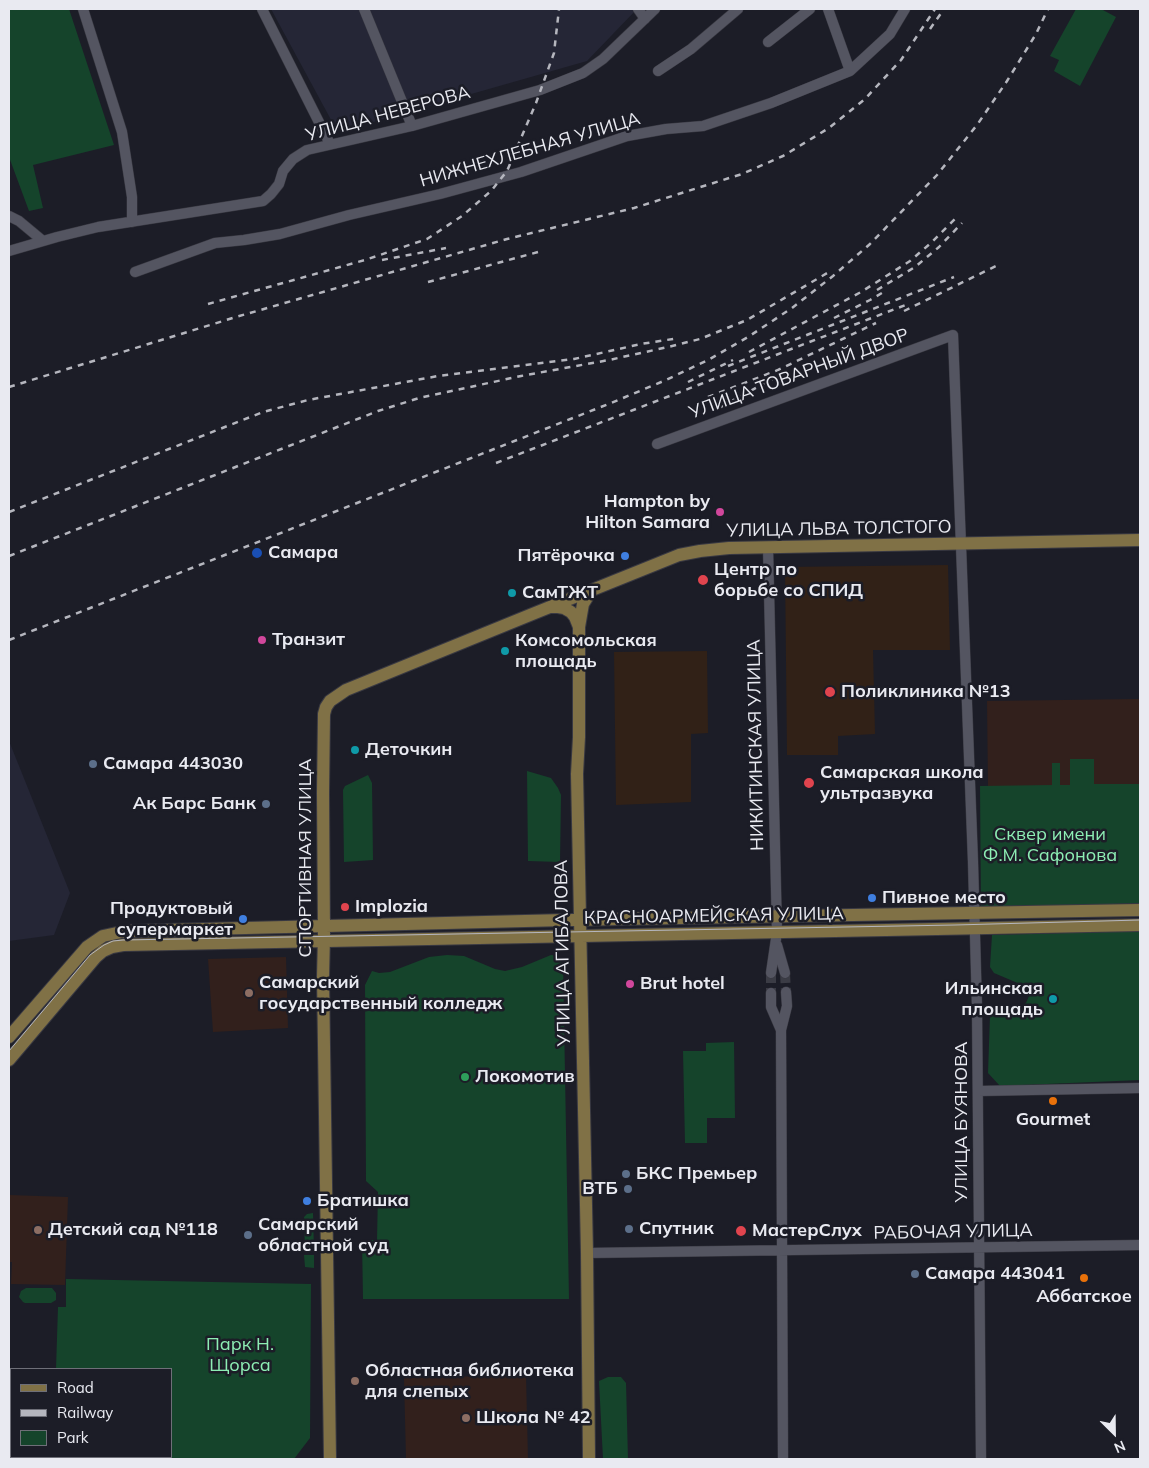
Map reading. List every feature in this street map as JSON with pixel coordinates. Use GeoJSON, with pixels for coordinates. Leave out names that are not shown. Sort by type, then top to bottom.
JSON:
{"type":"FeatureCollection","features":[{"type":"Feature","properties":{"kind":"main road","name":"УЛИЦА ЛЬВА ТОЛСТОГО"},"geometry":{"type":"LineString","coordinates":[[549,608],[679,555],[719,549],[1140,540]]}},
{"type":"Feature","properties":{"kind":"main road","name":"УЛИЦА АГИБАЛОВА"},"geometry":{"type":"LineString","coordinates":[[589,1459],[587,1254],[577,774],[579,737],[578,627],[583,604],[591,591]]}},
{"type":"Feature","properties":{"kind":"main road"},"geometry":{"type":"LineString","coordinates":[[549,608],[558,606],[571,612],[575,616],[578,627]]}},
{"type":"Feature","properties":{"kind":"main road","name":"СПОРТИВНАЯ УЛИЦА"},"geometry":{"type":"LineString","coordinates":[[330,1459],[323,977],[324,714],[330,701],[342,692],[549,608]]}},
{"type":"Feature","properties":{"kind":"main road","name":"КРАСНОАРМЕЙСКАЯ УЛИЦА"},"geometry":{"type":"LineString","coordinates":[[9,1037],[87,947],[103,936],[126,931],[580,920],[1140,910]]}},
{"type":"Feature","properties":{"kind":"main road","name":"КРАСНОАРМЕЙСКАЯ УЛИЦА"},"geometry":{"type":"LineString","coordinates":[[9,1060],[89,964],[103,951],[123,945],[580,936],[776,937],[975,928],[1140,925]]}},
{"type":"Feature","properties":{"kind":"street"},"geometry":{"type":"LineString","coordinates":[[83,9],[122,132],[132,197],[132,222]]}},
{"type":"Feature","properties":{"kind":"street"},"geometry":{"type":"LineString","coordinates":[[262,9],[330,144]]}},
{"type":"Feature","properties":{"kind":"street"},"geometry":{"type":"LineString","coordinates":[[364,9],[412,126]]}},
{"type":"Feature","properties":{"kind":"street"},"geometry":{"type":"LineString","coordinates":[[638,9],[645,19]]}},
{"type":"Feature","properties":{"kind":"street","name":"УЛИЦА НЕВЕРОВА"},"geometry":{"type":"LineString","coordinates":[[9,251],[98,227],[263,200],[279,184],[283,171],[293,159],[308,150],[412,126],[540,90],[583,73],[603,59],[655,9]]}},
{"type":"Feature","properties":{"kind":"street"},"geometry":{"type":"LineString","coordinates":[[658,71],[691,49],[738,9]]}},
{"type":"Feature","properties":{"kind":"street"},"geometry":{"type":"LineString","coordinates":[[768,42],[810,9]]}},
{"type":"Feature","properties":{"kind":"street"},"geometry":{"type":"LineString","coordinates":[[828,9],[850,71]]}},
{"type":"Feature","properties":{"kind":"street","name":"НИЖНЕХЛЕБНАЯ УЛИЦА"},"geometry":{"type":"LineString","coordinates":[[135,272],[215,243],[280,234],[349,215],[440,194],[521,172],[627,136],[666,129],[703,126],[771,104],[850,71],[890,34],[905,9]]}},
{"type":"Feature","properties":{"kind":"street"},"geometry":{"type":"LineString","coordinates":[[9,216],[43,241]]}},
{"type":"Feature","properties":{"kind":"street","name":"УЛИЦА ТОВАРНЫЙ ДВОР"},"geometry":{"type":"LineString","coordinates":[[657,444],[953,335]]}},
{"type":"Feature","properties":{"kind":"street","name":"УЛИЦА БУЯНОВА"},"geometry":{"type":"LineString","coordinates":[[953,335],[975,928],[981,1459]]}},
{"type":"Feature","properties":{"kind":"street","name":"НИКИТИНСКАЯ УЛИЦА"},"geometry":{"type":"LineString","coordinates":[[768,548],[776,917],[776,937],[771,973]]}},
{"type":"Feature","properties":{"kind":"street","name":"НИКИТИНСКАЯ УЛИЦА"},"geometry":{"type":"LineString","coordinates":[[776,937],[785,973]]}},
{"type":"Feature","properties":{"kind":"street"},"geometry":{"type":"LineString","coordinates":[[783,1459],[780,1030],[787,1006],[786,992]]}},
{"type":"Feature","properties":{"kind":"street"},"geometry":{"type":"LineString","coordinates":[[771,993],[771,1007],[780,1030]]}},
{"type":"Feature","properties":{"kind":"street"},"geometry":{"type":"LineString","coordinates":[[978,1091],[1140,1088]]}},
{"type":"Feature","properties":{"kind":"street","name":"РАБОЧАЯ УЛИЦА"},"geometry":{"type":"LineString","coordinates":[[587,1254],[1140,1245]]}},
{"type":"Feature","properties":{"kind":"shaded area"},"geometry":{"type":"Polygon","coordinates":[[[271,9],[636,10],[587,61],[352,128],[336,129],[271,9]]]}},
{"type":"Feature","properties":{"kind":"shaded area","name":"Поликлиника №13"},"geometry":{"type":"Polygon","coordinates":[[[948,565],[950,650],[873,650],[875,734],[838,736],[838,755],[787,755],[785,567],[948,565]]]}},
{"type":"Feature","properties":{"kind":"shaded area"},"geometry":{"type":"Polygon","coordinates":[[[707,651],[708,733],[691,734],[691,802],[616,805],[614,652],[707,651]]]}},
{"type":"Feature","properties":{"kind":"shaded area"},"geometry":{"type":"Polygon","coordinates":[[[1139,699],[1140,785],[988,787],[987,701],[1139,699]]]}},
{"type":"Feature","properties":{"kind":"shaded area"},"geometry":{"type":"Polygon","coordinates":[[[9,741],[70,893],[54,935],[9,941],[9,741]]]}},
{"type":"Feature","properties":{"kind":"shaded area","name":"Самарский государственный колледж"},"geometry":{"type":"Polygon","coordinates":[[[286,957],[288,1028],[213,1032],[208,959],[286,957]]]}},
{"type":"Feature","properties":{"kind":"shaded area","name":"Детский сад №118"},"geometry":{"type":"Polygon","coordinates":[[[9,1195],[68,1197],[65,1285],[11,1284],[12,1262],[9,1262],[9,1195]]]}},
{"type":"Feature","properties":{"kind":"shaded area","name":"Школа № 42"},"geometry":{"type":"Polygon","coordinates":[[[526,1375],[528,1459],[406,1459],[404,1378],[526,1375]]]}},
{"type":"Feature","properties":{"kind":"green space"},"geometry":{"type":"Polygon","coordinates":[[[9,9],[69,9],[114,145],[33,165],[43,208],[29,211],[9,157],[9,9]]]}},
{"type":"Feature","properties":{"kind":"green space"},"geometry":{"type":"Polygon","coordinates":[[[1076,9],[1101,9],[1116,17],[1080,86],[1054,71],[1059,60],[1050,56],[1076,9]]]}},
{"type":"Feature","properties":{"kind":"green space","name":"Cквер имени Ф.М. Сафонова"},"geometry":{"type":"Polygon","coordinates":[[[1070,759],[1094,759],[1094,784],[1140,784],[1140,903],[981,909],[980,786],[1052,785],[1052,763],[1060,763],[1060,785],[1070,785],[1070,759]]]}},
{"type":"Feature","properties":{"kind":"green space"},"geometry":{"type":"Polygon","coordinates":[[[527,771],[551,778],[561,795],[560,862],[528,861],[527,771]]]}},
{"type":"Feature","properties":{"kind":"green space"},"geometry":{"type":"Polygon","coordinates":[[[368,775],[372,783],[373,860],[344,862],[343,790],[345,786],[368,775]]]}},
{"type":"Feature","properties":{"kind":"green space","name":"Ильинская площадь"},"geometry":{"type":"Polygon","coordinates":[[[1140,931],[1140,1080],[1000,1086],[988,1073],[990,1016],[997,1010],[1017,1008],[1026,1003],[1029,996],[1027,989],[994,973],[990,967],[992,935],[1140,931]]]}},
{"type":"Feature","properties":{"kind":"green space","name":"Локомотив"},"geometry":{"type":"Polygon","coordinates":[[[551,955],[558,956],[563,962],[569,1299],[363,1299],[362,1240],[377,1240],[378,1192],[366,1181],[365,985],[372,971],[379,973],[390,972],[429,957],[464,956],[495,969],[505,971],[522,967],[551,955]]]}},
{"type":"Feature","properties":{"kind":"green space"},"geometry":{"type":"Polygon","coordinates":[[[734,1042],[735,1118],[707,1118],[707,1143],[685,1143],[683,1051],[706,1051],[706,1043],[734,1042]]]}},
{"type":"Feature","properties":{"kind":"green space"},"geometry":{"type":"Polygon","coordinates":[[[313,1213],[314,1251],[305,1251],[304,1217],[307,1214],[313,1213]]]}},
{"type":"Feature","properties":{"kind":"green space"},"geometry":{"type":"Polygon","coordinates":[[[304,1255],[314,1255],[314,1268],[305,1267],[304,1255]]]}},
{"type":"Feature","properties":{"kind":"green space","name":"Парк Н. Щорса"},"geometry":{"type":"Polygon","coordinates":[[[66,1279],[311,1284],[310,1438],[294,1459],[54,1459],[172,1458],[172,1368],[56,1368],[58,1307],[66,1307],[66,1279]]]}},
{"type":"Feature","properties":{"kind":"green space"},"geometry":{"type":"Polygon","coordinates":[[[26,1288],[52,1288],[56,1293],[56,1300],[51,1303],[25,1303],[19,1297],[21,1291],[26,1288]]]}},
{"type":"Feature","properties":{"kind":"green space"},"geometry":{"type":"Polygon","coordinates":[[[608,1377],[621,1377],[626,1383],[628,1459],[603,1459],[599,1381],[608,1377]]]}},
{"type":"Feature","properties":{"kind":"tunnel"},"geometry":{"type":"LineString","coordinates":[[771,973],[771,993]]}},
{"type":"Feature","properties":{"kind":"tunnel"},"geometry":{"type":"LineString","coordinates":[[785,973],[786,992]]}},
{"type":"Feature","properties":{"kind":"tram line"},"geometry":{"type":"LineString","coordinates":[[9,1051],[90,955],[113,941],[1140,920]]}},
{"type":"Feature","properties":{"kind":"railway"},"geometry":{"type":"LineString","coordinates":[[208,304],[365,260],[427,239],[462,216],[491,191],[507,171],[536,103],[554,53],[559,9]]}},
{"type":"Feature","properties":{"kind":"railway"},"geometry":{"type":"LineString","coordinates":[[9,387],[236,317],[507,239],[634,208],[742,174],[783,156],[829,128],[865,99],[901,60],[935,9]]}},
{"type":"Feature","properties":{"kind":"railway"},"geometry":{"type":"LineString","coordinates":[[930,29],[944,9]]}},
{"type":"Feature","properties":{"kind":"railway"},"geometry":{"type":"LineString","coordinates":[[9,640],[611,403],[708,360],[748,337],[792,308],[833,276],[870,244],[937,175],[977,125],[1007,81],[1036,34],[1048,9]]}},
{"type":"Feature","properties":{"kind":"railway"},"geometry":{"type":"LineString","coordinates":[[749,352],[861,292],[910,261],[956,218]]}},
{"type":"Feature","properties":{"kind":"railway"},"geometry":{"type":"LineString","coordinates":[[877,290],[915,267],[939,247],[962,223]]}},
{"type":"Feature","properties":{"kind":"railway"},"geometry":{"type":"LineString","coordinates":[[382,260],[446,248]]}},
{"type":"Feature","properties":{"kind":"railway"},"geometry":{"type":"LineString","coordinates":[[428,282],[538,252]]}},
{"type":"Feature","properties":{"kind":"railway"},"geometry":{"type":"LineString","coordinates":[[904,311],[998,265]]}},
{"type":"Feature","properties":{"kind":"railway"},"geometry":{"type":"LineString","coordinates":[[9,556],[378,411],[419,398],[521,376],[609,360],[700,339],[747,320],[829,272]]}},
{"type":"Feature","properties":{"kind":"railway"},"geometry":{"type":"LineString","coordinates":[[728,366],[954,277]]}},
{"type":"Feature","properties":{"kind":"railway"},"geometry":{"type":"LineString","coordinates":[[834,318],[887,290]]}},
{"type":"Feature","properties":{"kind":"railway"},"geometry":{"type":"LineString","coordinates":[[496,463],[908,304]]}},
{"type":"Feature","properties":{"kind":"railway"},"geometry":{"type":"LineString","coordinates":[[708,397],[778,370],[876,323]]}},
{"type":"Feature","properties":{"kind":"railway"},"geometry":{"type":"LineString","coordinates":[[9,512],[263,412],[308,400],[438,376],[574,359],[641,344],[679,338]]}},
{"type":"Feature","properties":{"kind":"railway"},"geometry":{"type":"LineString","coordinates":[[688,382],[733,360]]}},
{"type":"Feature","properties":{"kind":"railway"},"geometry":{"type":"LineString","coordinates":[[719,408],[776,377]]}},
{"type":"Feature","properties":{"kind":"place","name":"Hampton by Hilton Samara"},"geometry":{"type":"Point","coordinates":[720,512]}},
{"type":"Feature","properties":{"kind":"place","name":"Самара"},"geometry":{"type":"Point","coordinates":[257,553]}},
{"type":"Feature","properties":{"kind":"place","name":"Пятёрочка"},"geometry":{"type":"Point","coordinates":[625,556]}},
{"type":"Feature","properties":{"kind":"place","name":"Центр по борьбе со СПИД"},"geometry":{"type":"Point","coordinates":[703,580]}},
{"type":"Feature","properties":{"kind":"place","name":"СамТЖТ"},"geometry":{"type":"Point","coordinates":[512,593]}},
{"type":"Feature","properties":{"kind":"place","name":"Транзит"},"geometry":{"type":"Point","coordinates":[262,640]}},
{"type":"Feature","properties":{"kind":"place","name":"Комсомольская площадь"},"geometry":{"type":"Point","coordinates":[505,651]}},
{"type":"Feature","properties":{"kind":"place","name":"Поликлиника №13"},"geometry":{"type":"Point","coordinates":[830,692]}},
{"type":"Feature","properties":{"kind":"place","name":"Деточкин"},"geometry":{"type":"Point","coordinates":[355,750]}},
{"type":"Feature","properties":{"kind":"place","name":"Самара 443030"},"geometry":{"type":"Point","coordinates":[93,764]}},
{"type":"Feature","properties":{"kind":"place","name":"Самарская школа ультразвука"},"geometry":{"type":"Point","coordinates":[809,783]}},
{"type":"Feature","properties":{"kind":"place","name":"Ак Барс Банк"},"geometry":{"type":"Point","coordinates":[266,804]}},
{"type":"Feature","properties":{"kind":"place","name":"Пивное место"},"geometry":{"type":"Point","coordinates":[872,898]}},
{"type":"Feature","properties":{"kind":"place","name":"Implozia"},"geometry":{"type":"Point","coordinates":[345,907]}},
{"type":"Feature","properties":{"kind":"place","name":"Продуктовый супермаркет"},"geometry":{"type":"Point","coordinates":[243,919]}},
{"type":"Feature","properties":{"kind":"place","name":"Brut hotel"},"geometry":{"type":"Point","coordinates":[630,984]}},
{"type":"Feature","properties":{"kind":"place","name":"Самарский государственный колледж"},"geometry":{"type":"Point","coordinates":[249,993]}},
{"type":"Feature","properties":{"kind":"place","name":"Ильинская площадь"},"geometry":{"type":"Point","coordinates":[1053,999]}},
{"type":"Feature","properties":{"kind":"place","name":"Локомотив"},"geometry":{"type":"Point","coordinates":[465,1077]}},
{"type":"Feature","properties":{"kind":"place","name":"Gourmet"},"geometry":{"type":"Point","coordinates":[1053,1101]}},
{"type":"Feature","properties":{"kind":"place","name":"БКС Премьер"},"geometry":{"type":"Point","coordinates":[626,1174]}},
{"type":"Feature","properties":{"kind":"place","name":"ВТБ"},"geometry":{"type":"Point","coordinates":[628,1189]}},
{"type":"Feature","properties":{"kind":"place","name":"Братишка"},"geometry":{"type":"Point","coordinates":[307,1201]}},
{"type":"Feature","properties":{"kind":"place","name":"Спутник"},"geometry":{"type":"Point","coordinates":[629,1229]}},
{"type":"Feature","properties":{"kind":"place","name":"Детский сад №118"},"geometry":{"type":"Point","coordinates":[38,1230]}},
{"type":"Feature","properties":{"kind":"place","name":"МастерСлух"},"geometry":{"type":"Point","coordinates":[741,1231]}},
{"type":"Feature","properties":{"kind":"place","name":"Самарский областной суд"},"geometry":{"type":"Point","coordinates":[248,1235]}},
{"type":"Feature","properties":{"kind":"place","name":"Самара 443041"},"geometry":{"type":"Point","coordinates":[915,1274]}},
{"type":"Feature","properties":{"kind":"place","name":"Аббатское"},"geometry":{"type":"Point","coordinates":[1084,1278]}},
{"type":"Feature","properties":{"kind":"place","name":"Областная библиотека для слепых"},"geometry":{"type":"Point","coordinates":[355,1381]}},
{"type":"Feature","properties":{"kind":"place","name":"Школа № 42"},"geometry":{"type":"Point","coordinates":[466,1418]}}]}
